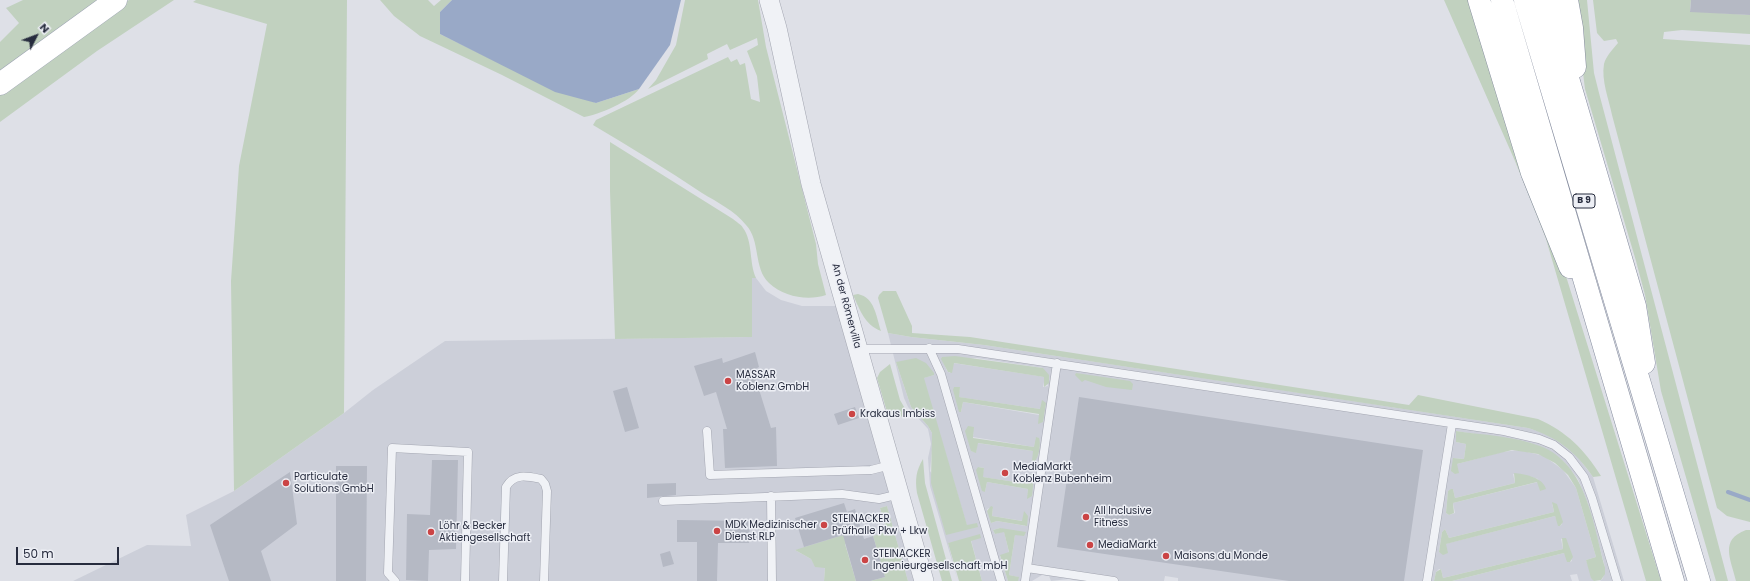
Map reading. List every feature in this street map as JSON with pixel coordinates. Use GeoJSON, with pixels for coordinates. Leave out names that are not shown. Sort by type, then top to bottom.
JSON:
{"type":"FeatureCollection","features":[{"type":"Feature","properties":{"kind":"main road"},"geometry":{"type":"LineString","coordinates":[[0,84],[40,53],[116,0]]}},
{"type":"Feature","properties":{"kind":"main road"},"geometry":{"type":"LineString","coordinates":[[1479,0],[1538,193],[1606,353]]}},
{"type":"Feature","properties":{"kind":"main road","name":"B 9"},"geometry":{"type":"LineString","coordinates":[[1502,0],[1673,581]]}},
{"type":"Feature","properties":{"kind":"main road","name":"B 9"},"geometry":{"type":"LineString","coordinates":[[1525,0],[1699,581]]}},
{"type":"Feature","properties":{"kind":"main road"},"geometry":{"type":"LineString","coordinates":[[1545,0],[1635,306],[1644,366],[1644,401]]}},
{"type":"Feature","properties":{"kind":"main road"},"geometry":{"type":"LineString","coordinates":[[1567,0],[1575,60],[1575,99]]}},
{"type":"Feature","properties":{"kind":"street","name":"An der Römervilla"},"geometry":{"type":"LineString","coordinates":[[769,0],[777,28],[811,184],[925,579]]}},
{"type":"Feature","properties":{"kind":"street","name":"An der Römervilla"},"geometry":{"type":"LineString","coordinates":[[775,0],[777,28]]}},
{"type":"Feature","properties":{"kind":"lane"},"geometry":{"type":"LineString","coordinates":[[929,348],[943,381],[1001,581]]}},
{"type":"Feature","properties":{"kind":"lane"},"geometry":{"type":"LineString","coordinates":[[858,349],[958,349],[1504,431],[1539,438],[1554,445],[1569,457],[1584,477],[1590,491],[1617,581]]}},
{"type":"Feature","properties":{"kind":"lane"},"geometry":{"type":"LineString","coordinates":[[1025,581],[1057,363]]}},
{"type":"Feature","properties":{"kind":"lane"},"geometry":{"type":"LineString","coordinates":[[1427,581],[1452,424]]}},
{"type":"Feature","properties":{"kind":"lane"},"geometry":{"type":"LineString","coordinates":[[708,431],[710,475],[871,470],[891,465]]}},
{"type":"Feature","properties":{"kind":"lane"},"geometry":{"type":"LineString","coordinates":[[395,581],[388,573],[392,448],[468,452],[465,581]]}},
{"type":"Feature","properties":{"kind":"lane"},"geometry":{"type":"LineString","coordinates":[[502,581],[506,487],[510,480],[516,476],[541,479],[545,484],[544,581]]}},
{"type":"Feature","properties":{"kind":"lane"},"geometry":{"type":"LineString","coordinates":[[663,501],[842,494],[879,500],[900,494]]}},
{"type":"Feature","properties":{"kind":"lane"},"geometry":{"type":"LineString","coordinates":[[771,496],[772,581]]}},
{"type":"Feature","properties":{"kind":"lane"},"geometry":{"type":"LineString","coordinates":[[1027,568],[1114,581]]}},
{"type":"Feature","properties":{"kind":"shaded area"},"geometry":{"type":"Polygon","coordinates":[[[752,277],[756,278],[766,291],[781,300],[802,306],[836,306],[914,581],[908,581],[887,506],[880,508],[887,532],[873,536],[885,577],[870,581],[856,581],[845,544],[795,550],[811,559],[814,564],[825,567],[824,581],[73,581],[147,545],[191,546],[186,515],[234,491],[344,413],[373,390],[445,341],[751,337],[752,277]]]}},
{"type":"Feature","properties":{"kind":"shaded area"},"geometry":{"type":"Polygon","coordinates":[[[888,333],[984,345],[1528,428],[1544,433],[1558,440],[1573,451],[1593,477],[1624,581],[1600,581],[1603,578],[1605,567],[1588,504],[1578,479],[1565,463],[1557,456],[1530,443],[1456,431],[1456,442],[1466,444],[1464,459],[1454,458],[1457,464],[1502,452],[1519,450],[1544,456],[1563,470],[1576,488],[1596,557],[1586,560],[1594,581],[1579,581],[1577,574],[1570,575],[1572,581],[1452,581],[1564,553],[1570,562],[1572,561],[1564,538],[1561,539],[1563,549],[1443,578],[1441,569],[1439,569],[1436,572],[1434,581],[1178,581],[1178,578],[1165,576],[1164,581],[1078,581],[1068,579],[1051,581],[1049,576],[1042,575],[1032,581],[1018,581],[1018,577],[1009,575],[1015,535],[1000,528],[993,530],[995,534],[1004,531],[1009,553],[1000,556],[1008,581],[982,581],[971,540],[948,543],[958,581],[930,486],[928,458],[931,444],[928,429],[908,407],[904,398],[888,333]],[[977,358],[943,361],[947,371],[950,373],[953,363],[1045,377],[1043,387],[1048,386],[1043,368],[977,358]],[[896,362],[911,407],[928,426],[932,433],[933,440],[930,471],[967,526],[923,378],[934,375],[896,362]],[[954,387],[961,412],[963,402],[1039,415],[1040,409],[958,397],[960,387],[954,387]],[[974,427],[971,451],[976,452],[977,443],[1033,451],[1034,447],[973,437],[974,427]],[[978,467],[985,492],[987,482],[1028,489],[1027,499],[1030,475],[1028,484],[982,477],[984,468],[978,467]],[[1513,474],[1515,483],[1455,498],[1453,489],[1448,491],[1446,513],[1449,515],[1455,513],[1453,503],[1538,482],[1540,491],[1538,479],[1513,474]],[[1552,503],[1554,512],[1449,538],[1445,529],[1442,532],[1440,553],[1445,544],[1555,516],[1560,526],[1562,524],[1552,503]],[[993,507],[987,509],[991,523],[997,521],[1026,526],[1023,521],[992,516],[993,507]]]}},
{"type":"Feature","properties":{"kind":"green space"},"geometry":{"type":"Polygon","coordinates":[[[23,0],[101,0],[0,73],[0,42],[19,23],[6,8],[23,0]]]}},
{"type":"Feature","properties":{"kind":"green space"},"geometry":{"type":"Polygon","coordinates":[[[129,0],[174,0],[97,51],[0,122],[0,94],[129,0]]]}},
{"type":"Feature","properties":{"kind":"green space"},"geometry":{"type":"Polygon","coordinates":[[[196,0],[347,0],[344,413],[234,491],[231,281],[239,166],[267,24],[193,2],[196,0]]]}},
{"type":"Feature","properties":{"kind":"green space"},"geometry":{"type":"Polygon","coordinates":[[[380,0],[428,0],[434,6],[441,0],[452,0],[440,12],[440,34],[497,62],[596,103],[639,89],[635,94],[622,103],[584,117],[502,75],[420,36],[394,16],[380,0]]]}},
{"type":"Feature","properties":{"kind":"green space"},"geometry":{"type":"Polygon","coordinates":[[[685,0],[758,0],[766,47],[816,244],[818,264],[826,295],[804,298],[789,295],[775,288],[764,277],[761,270],[751,231],[737,215],[593,125],[596,120],[728,57],[731,62],[737,59],[740,65],[745,63],[751,99],[760,102],[757,76],[747,51],[758,45],[757,38],[730,50],[727,44],[707,54],[708,59],[648,89],[656,80],[676,45],[685,0]]]}},
{"type":"Feature","properties":{"kind":"green space"},"geometry":{"type":"Polygon","coordinates":[[[1444,0],[1468,0],[1478,32],[1565,273],[1661,581],[1646,581],[1546,239],[1515,161],[1444,0]]]}},
{"type":"Feature","properties":{"kind":"green space"},"geometry":{"type":"Polygon","coordinates":[[[1574,0],[1587,0],[1594,73],[1728,581],[1716,581],[1661,391],[1645,295],[1585,89],[1574,0]]]}},
{"type":"Feature","properties":{"kind":"green space"},"geometry":{"type":"Polygon","coordinates":[[[1593,0],[1691,0],[1690,11],[1750,15],[1750,34],[1682,30],[1664,32],[1663,39],[1750,45],[1750,522],[1727,516],[1717,508],[1606,90],[1603,70],[1604,64],[1608,55],[1618,43],[1616,39],[1604,41],[1597,33],[1593,0]]]}},
{"type":"Feature","properties":{"kind":"green space"},"geometry":{"type":"Polygon","coordinates":[[[610,142],[740,224],[748,239],[752,266],[756,278],[752,278],[752,337],[615,339],[610,191],[610,142]]]}},
{"type":"Feature","properties":{"kind":"green space"},"geometry":{"type":"Polygon","coordinates":[[[883,291],[896,291],[912,326],[912,333],[970,337],[1409,405],[1418,395],[1538,419],[1558,430],[1574,442],[1595,466],[1601,476],[1593,477],[1580,460],[1565,446],[1548,436],[1528,428],[984,345],[888,333],[878,298],[883,291]]]}},
{"type":"Feature","properties":{"kind":"green space"},"geometry":{"type":"Polygon","coordinates":[[[858,294],[868,299],[874,308],[881,331],[867,321],[853,295],[858,294]]]}},
{"type":"Feature","properties":{"kind":"green space"},"geometry":{"type":"Polygon","coordinates":[[[955,356],[1043,368],[1049,375],[1049,383],[1044,387],[1044,377],[954,363],[952,373],[948,372],[941,359],[942,357],[955,356]]]}},
{"type":"Feature","properties":{"kind":"green space"},"geometry":{"type":"Polygon","coordinates":[[[916,358],[926,363],[934,373],[934,375],[924,378],[967,525],[977,523],[978,527],[946,535],[931,483],[932,433],[928,426],[911,407],[896,362],[916,358]]]}},
{"type":"Feature","properties":{"kind":"green space"},"geometry":{"type":"Polygon","coordinates":[[[890,364],[900,400],[910,417],[892,416],[887,412],[877,378],[880,372],[890,364]]]}},
{"type":"Feature","properties":{"kind":"green space"},"geometry":{"type":"Polygon","coordinates":[[[1076,373],[1130,381],[1133,384],[1132,390],[1106,387],[1085,380],[1082,382],[1075,375],[1076,373]]]}},
{"type":"Feature","properties":{"kind":"green space"},"geometry":{"type":"Polygon","coordinates":[[[954,387],[960,387],[959,397],[1040,409],[1042,400],[1046,403],[1043,422],[1038,424],[1039,414],[963,402],[961,412],[959,412],[953,390],[954,387]]]}},
{"type":"Feature","properties":{"kind":"green space"},"geometry":{"type":"Polygon","coordinates":[[[968,426],[974,427],[973,438],[1034,447],[1036,437],[1039,438],[1040,443],[1038,456],[1035,461],[1032,461],[1033,451],[978,443],[976,453],[971,451],[965,431],[968,426]]]}},
{"type":"Feature","properties":{"kind":"green space"},"geometry":{"type":"Polygon","coordinates":[[[1456,431],[1509,438],[1540,446],[1556,455],[1568,466],[1586,497],[1592,515],[1605,567],[1605,574],[1601,580],[1594,581],[1591,578],[1586,560],[1596,557],[1576,488],[1568,475],[1555,463],[1538,454],[1512,450],[1457,464],[1459,473],[1455,474],[1451,471],[1453,458],[1464,459],[1466,444],[1456,442],[1456,431]]]}},
{"type":"Feature","properties":{"kind":"green space"},"geometry":{"type":"Polygon","coordinates":[[[923,459],[925,483],[952,581],[942,581],[917,493],[917,475],[923,459]]]}},
{"type":"Feature","properties":{"kind":"green space"},"geometry":{"type":"Polygon","coordinates":[[[978,467],[984,468],[983,477],[1028,484],[1030,475],[1032,474],[1034,478],[1032,496],[1027,499],[1028,489],[987,482],[985,492],[982,491],[976,470],[978,467]]]}},
{"type":"Feature","properties":{"kind":"green space"},"geometry":{"type":"Polygon","coordinates":[[[1514,473],[1528,475],[1537,479],[1546,489],[1540,491],[1537,482],[1453,503],[1454,513],[1449,515],[1446,513],[1448,491],[1451,489],[1453,489],[1455,498],[1515,483],[1514,473]]]}},
{"type":"Feature","properties":{"kind":"green space"},"geometry":{"type":"Polygon","coordinates":[[[1552,502],[1557,504],[1563,522],[1560,526],[1558,526],[1555,516],[1446,544],[1448,553],[1443,555],[1439,552],[1442,532],[1445,529],[1449,538],[1554,512],[1552,502]]]}},
{"type":"Feature","properties":{"kind":"green space"},"geometry":{"type":"Polygon","coordinates":[[[887,506],[908,581],[870,581],[885,577],[873,536],[887,532],[880,508],[887,506]]]}},
{"type":"Feature","properties":{"kind":"green space"},"geometry":{"type":"Polygon","coordinates":[[[991,506],[993,507],[992,516],[1022,521],[1024,511],[1028,516],[1027,526],[997,521],[991,523],[987,511],[991,506]]]}},
{"type":"Feature","properties":{"kind":"green space"},"geometry":{"type":"Polygon","coordinates":[[[1000,528],[1026,532],[1024,536],[1015,535],[1009,575],[1019,577],[1018,581],[1008,581],[1000,555],[1009,552],[1004,532],[995,534],[993,530],[1000,528]]]}},
{"type":"Feature","properties":{"kind":"green space"},"geometry":{"type":"Polygon","coordinates":[[[1746,530],[1750,530],[1750,581],[1736,581],[1730,558],[1730,545],[1732,539],[1746,530]]]}},
{"type":"Feature","properties":{"kind":"green space"},"geometry":{"type":"Polygon","coordinates":[[[853,532],[855,541],[845,544],[856,581],[824,581],[825,568],[815,567],[811,559],[795,550],[853,532]]]}},
{"type":"Feature","properties":{"kind":"green space"},"geometry":{"type":"Polygon","coordinates":[[[980,534],[981,538],[971,541],[982,581],[959,581],[948,543],[980,534]]]}},
{"type":"Feature","properties":{"kind":"green space"},"geometry":{"type":"Polygon","coordinates":[[[1562,538],[1566,538],[1573,557],[1570,562],[1567,562],[1564,553],[1452,581],[1434,581],[1436,572],[1441,569],[1443,578],[1563,549],[1562,538]]]}},
{"type":"Feature","properties":{"kind":"water"},"geometry":{"type":"Polygon","coordinates":[[[452,0],[681,0],[670,45],[639,89],[596,103],[555,92],[440,34],[440,12],[452,0]]]}},
{"type":"Feature","properties":{"kind":"building"},"geometry":{"type":"Polygon","coordinates":[[[1691,0],[1750,0],[1750,15],[1690,12],[1691,0]]]}},
{"type":"Feature","properties":{"kind":"building"},"geometry":{"type":"Polygon","coordinates":[[[755,352],[759,367],[753,370],[771,428],[776,427],[777,466],[725,468],[723,429],[727,429],[716,392],[704,396],[694,366],[722,358],[723,363],[755,352]]]}},
{"type":"Feature","properties":{"kind":"building"},"geometry":{"type":"Polygon","coordinates":[[[627,387],[639,428],[625,432],[613,391],[627,387]]]}},
{"type":"Feature","properties":{"kind":"building"},"geometry":{"type":"Polygon","coordinates":[[[1079,397],[1423,450],[1404,581],[1289,581],[1057,547],[1079,397]]]}},
{"type":"Feature","properties":{"kind":"building"},"geometry":{"type":"Polygon","coordinates":[[[855,407],[859,418],[838,425],[834,414],[855,407]]]}},
{"type":"Feature","properties":{"kind":"building","name":"Löhr & Becker Aktiengesellschaft"},"geometry":{"type":"Polygon","coordinates":[[[432,460],[458,460],[456,549],[429,550],[428,581],[406,580],[407,514],[430,515],[432,460]]]}},
{"type":"Feature","properties":{"kind":"building"},"geometry":{"type":"Polygon","coordinates":[[[336,466],[367,466],[366,581],[336,581],[336,466]]]}},
{"type":"Feature","properties":{"kind":"building"},"geometry":{"type":"Polygon","coordinates":[[[290,472],[297,524],[261,551],[271,581],[229,581],[210,525],[290,472]]]}},
{"type":"Feature","properties":{"kind":"building"},"geometry":{"type":"Polygon","coordinates":[[[676,483],[676,495],[647,498],[647,484],[676,483]]]}},
{"type":"Feature","properties":{"kind":"building"},"geometry":{"type":"Polygon","coordinates":[[[844,503],[847,512],[855,509],[864,539],[873,536],[885,577],[870,581],[856,581],[843,535],[804,547],[795,518],[844,503]]]}},
{"type":"Feature","properties":{"kind":"building"},"geometry":{"type":"Polygon","coordinates":[[[677,520],[750,521],[749,543],[718,543],[717,581],[697,581],[697,542],[677,542],[677,520]]]}},
{"type":"Feature","properties":{"kind":"building"},"geometry":{"type":"Polygon","coordinates":[[[670,551],[674,564],[663,567],[660,554],[670,551]]]}},
{"type":"Feature","properties":{"kind":"waterway"},"geometry":{"type":"LineString","coordinates":[[1728,492],[1750,500]]}},
{"type":"Feature","properties":{"kind":"place","name":"MASSAR Koblenz GmbH"},"geometry":{"type":"Point","coordinates":[728,381]}},
{"type":"Feature","properties":{"kind":"place","name":"Krakaus Imbiss"},"geometry":{"type":"Point","coordinates":[852,414]}},
{"type":"Feature","properties":{"kind":"place","name":"MediaMarkt Koblenz Bubenheim"},"geometry":{"type":"Point","coordinates":[1005,473]}},
{"type":"Feature","properties":{"kind":"place","name":"Particulate Solutions GmbH"},"geometry":{"type":"Point","coordinates":[286,483]}},
{"type":"Feature","properties":{"kind":"place","name":"All Inclusive Fitness"},"geometry":{"type":"Point","coordinates":[1086,517]}},
{"type":"Feature","properties":{"kind":"place","name":"STEINACKER Prüfhalle Pkw + Lkw"},"geometry":{"type":"Point","coordinates":[824,525]}},
{"type":"Feature","properties":{"kind":"place","name":"MDK Medizinischer Dienst RLP"},"geometry":{"type":"Point","coordinates":[717,531]}},
{"type":"Feature","properties":{"kind":"place","name":"Löhr & Becker Aktiengesellschaft"},"geometry":{"type":"Point","coordinates":[431,532]}},
{"type":"Feature","properties":{"kind":"place","name":"MediaMarkt"},"geometry":{"type":"Point","coordinates":[1090,545]}},
{"type":"Feature","properties":{"kind":"place","name":"Maisons du Monde"},"geometry":{"type":"Point","coordinates":[1166,556]}},
{"type":"Feature","properties":{"kind":"place","name":"STEINACKER Ingenieurgesellschaft mbH"},"geometry":{"type":"Point","coordinates":[865,560]}}]}
